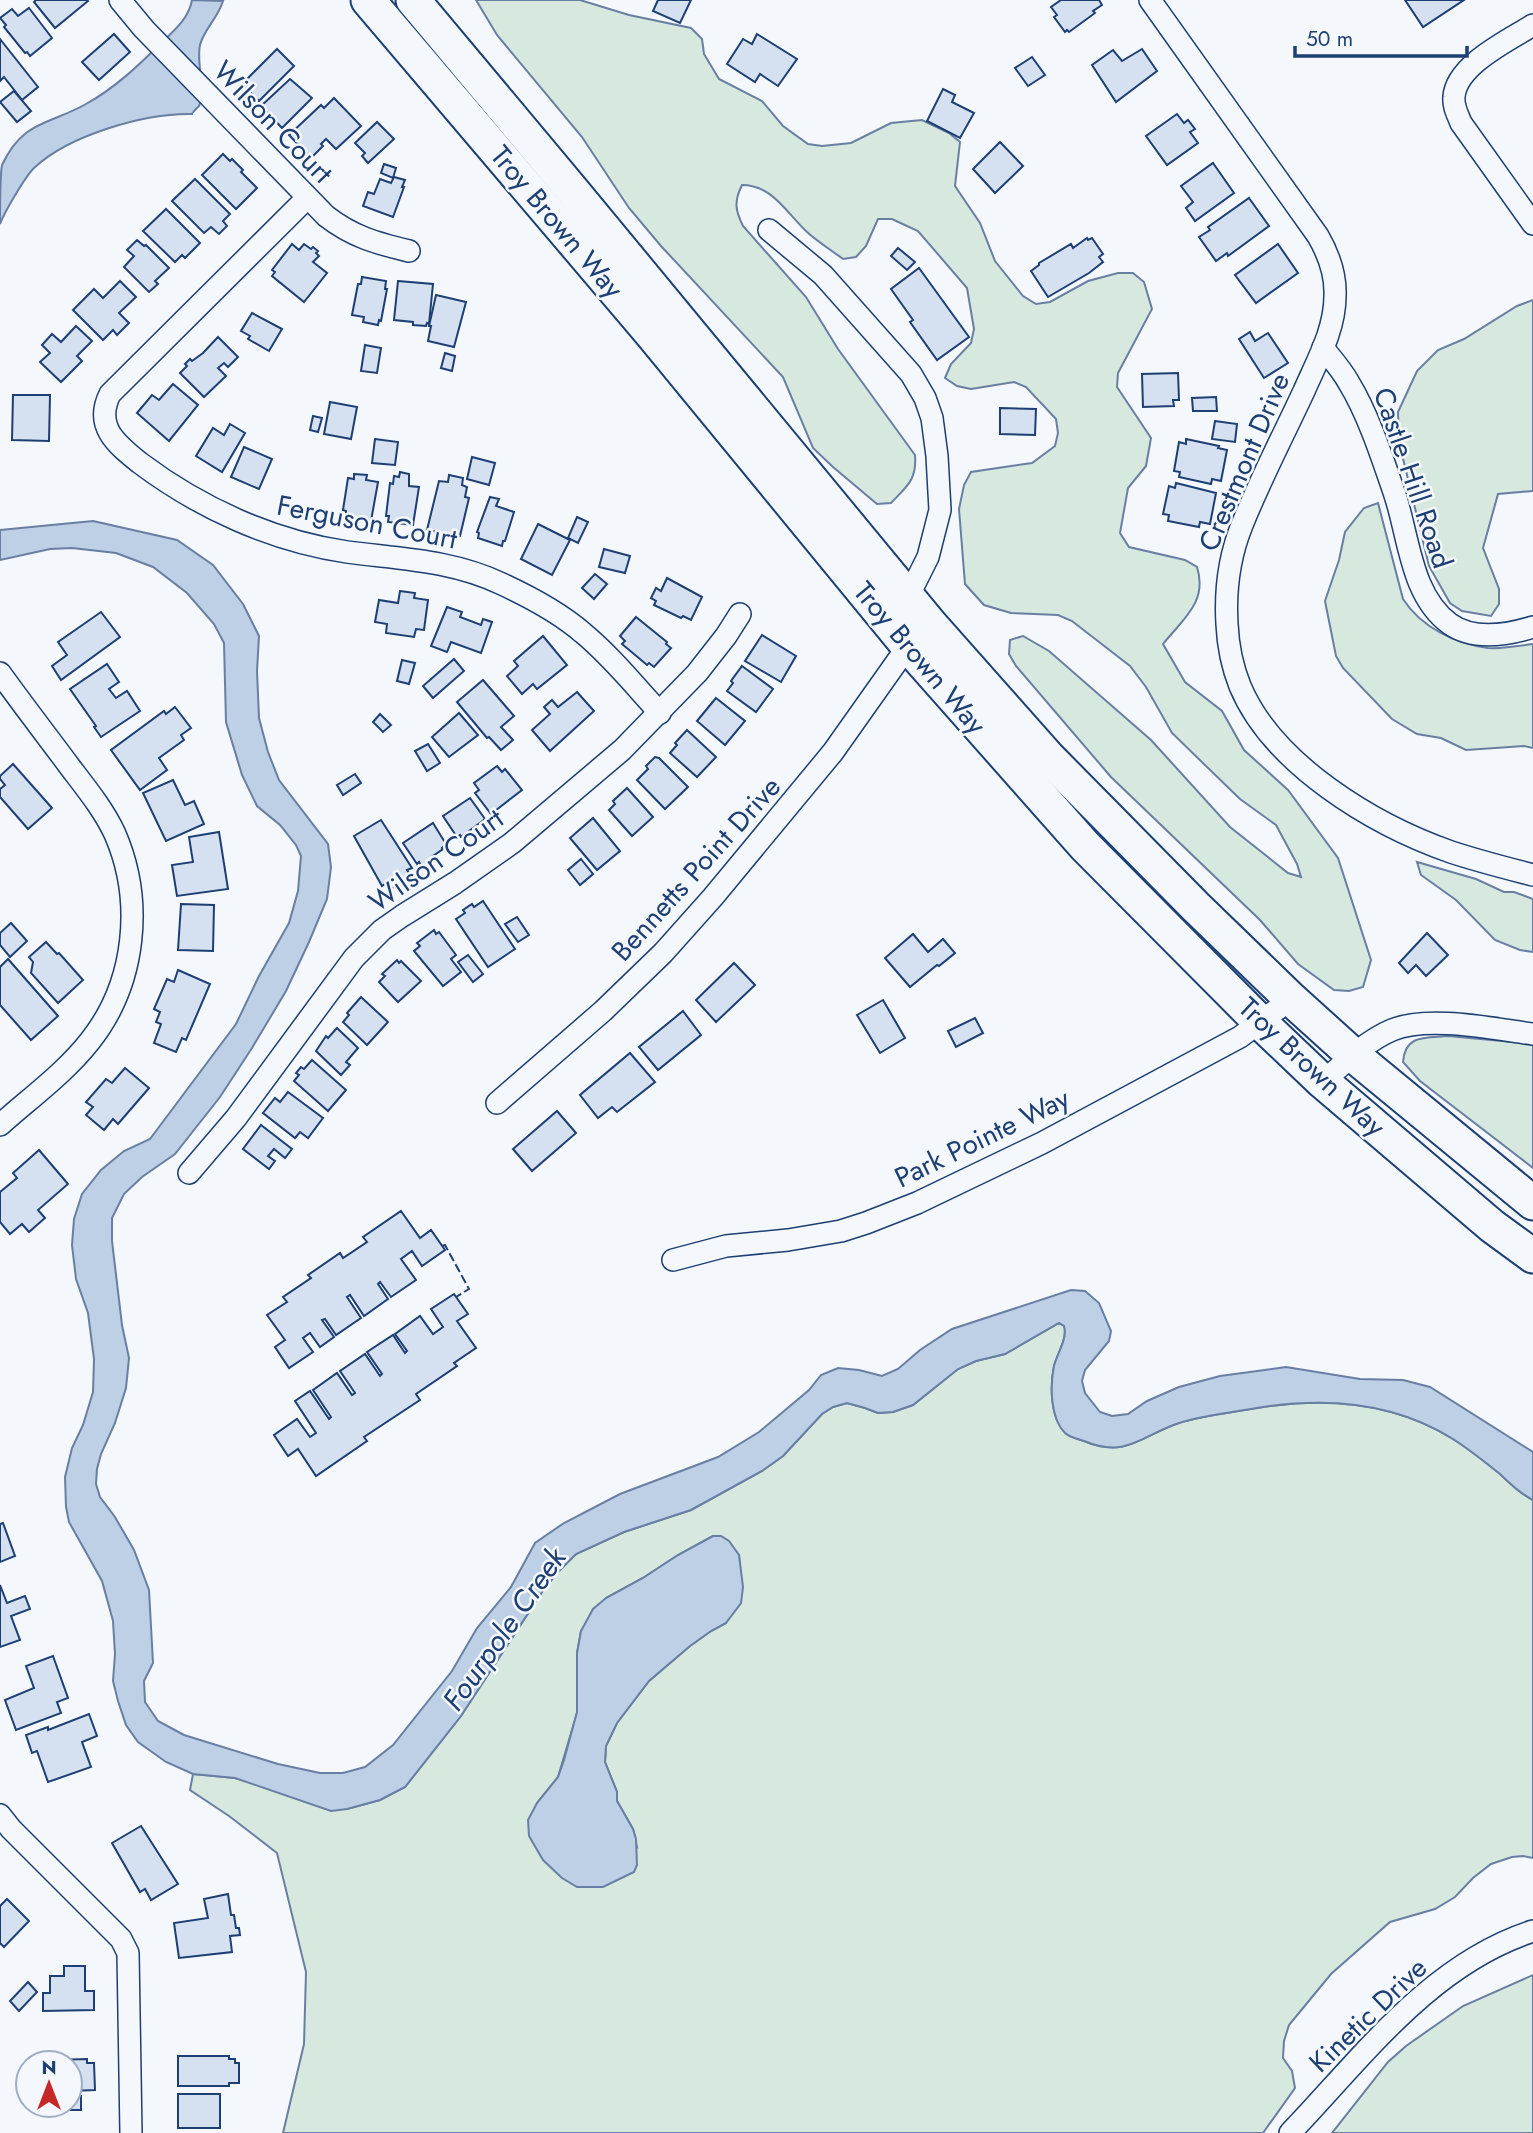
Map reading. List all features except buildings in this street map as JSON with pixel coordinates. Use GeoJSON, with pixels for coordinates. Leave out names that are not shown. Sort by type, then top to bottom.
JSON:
{"type":"FeatureCollection","features":[{"type":"Feature","properties":{"kind":"main road","name":"Troy Brown Way"},"geometry":{"type":"LineString","coordinates":[[368,0],[651,333],[908,646],[1085,846],[1323,1082],[1492,1226],[1533,1256]]}},
{"type":"Feature","properties":{"kind":"main road","name":"Troy Brown Way"},"geometry":{"type":"LineString","coordinates":[[413,0],[908,597],[1048,757],[1291,999],[1353,1055],[1533,1203]]}},
{"type":"Feature","properties":{"kind":"street","name":"Wilson Court"},"geometry":{"type":"LineString","coordinates":[[120,0],[144,29],[307,198],[341,227],[360,238],[409,251]]}},
{"type":"Feature","properties":{"kind":"street","name":"Crestmont Drive"},"geometry":{"type":"LineString","coordinates":[[1150,0],[1318,236],[1326,250],[1335,281],[1336,299],[1323,348],[1248,509],[1232,552],[1227,582],[1226,616],[1228,644],[1241,688],[1266,729],[1284,749],[1341,798],[1450,852],[1533,875]]}},
{"type":"Feature","properties":{"kind":"street"},"geometry":{"type":"LineString","coordinates":[[1533,25],[1469,69],[1458,83],[1454,96],[1461,123],[1533,225]]}},
{"type":"Feature","properties":{"kind":"street","name":"Ferguson Court"},"geometry":{"type":"LineString","coordinates":[[307,198],[110,394],[105,404],[107,429],[115,440],[149,469],[188,495],[246,524],[276,536],[321,547],[447,565],[500,583],[539,602],[583,633],[660,713]]}},
{"type":"Feature","properties":{"kind":"street"},"geometry":{"type":"LineString","coordinates":[[769,230],[822,275],[911,374],[925,398],[932,418],[940,510],[928,557],[908,597]]}},
{"type":"Feature","properties":{"kind":"street","name":"Castle Hill Road"},"geometry":{"type":"LineString","coordinates":[[1323,348],[1350,384],[1365,416],[1395,495],[1416,578],[1438,612],[1451,625],[1471,633],[1514,633],[1533,627]]}},
{"type":"Feature","properties":{"kind":"street","name":"Wilson Court"},"geometry":{"type":"LineString","coordinates":[[189,1174],[236,1118],[360,951],[382,930],[512,843],[622,750],[711,657],[740,614]]}},
{"type":"Feature","properties":{"kind":"street","name":"Bennetts Point Drive"},"geometry":{"type":"LineString","coordinates":[[497,1102],[603,1011],[663,953],[705,907],[819,770],[908,646]]}},
{"type":"Feature","properties":{"kind":"street"},"geometry":{"type":"LineString","coordinates":[[0,673],[97,804],[114,833],[131,893],[132,927],[121,988],[107,1017],[89,1042],[67,1065],[0,1125]]}},
{"type":"Feature","properties":{"kind":"street","name":"Park Pointe Way"},"geometry":{"type":"LineString","coordinates":[[673,1260],[726,1246],[841,1231],[905,1208],[1042,1143],[1240,1037],[1291,999]]}},
{"type":"Feature","properties":{"kind":"street"},"geometry":{"type":"LineString","coordinates":[[1323,1082],[1353,1055],[1391,1030],[1419,1023],[1533,1034]]}},
{"type":"Feature","properties":{"kind":"street"},"geometry":{"type":"LineString","coordinates":[[0,1815],[121,1939],[128,1953],[131,2133]]}},
{"type":"Feature","properties":{"kind":"street","name":"Kinetic Drive"},"geometry":{"type":"LineString","coordinates":[[1290,2133],[1407,2010],[1436,1984],[1468,1961],[1533,1931]]}},
{"type":"Feature","properties":{"kind":"shaded area"},"geometry":{"type":"Polygon","coordinates":[[[476,0],[580,0],[629,15],[691,28],[702,39],[704,54],[719,79],[762,101],[783,126],[808,144],[822,146],[851,143],[891,123],[922,120],[949,133],[960,142],[955,186],[980,223],[995,261],[1023,296],[1036,304],[1050,302],[1088,281],[1118,273],[1133,273],[1144,282],[1152,309],[1118,373],[1117,387],[1151,438],[1146,466],[1128,488],[1120,533],[1129,547],[1185,560],[1197,567],[1200,579],[1196,600],[1192,609],[1163,644],[1185,682],[1222,711],[1244,750],[1288,790],[1338,858],[1371,960],[1363,987],[1349,991],[1334,990],[1298,964],[1260,920],[1111,777],[1016,666],[1009,654],[1010,640],[1023,636],[1049,651],[1151,740],[1230,827],[1288,873],[1301,877],[1276,825],[1240,799],[1172,733],[1146,687],[1130,666],[1072,621],[1058,615],[1011,613],[984,605],[965,584],[959,509],[964,485],[971,472],[1032,463],[1055,446],[1058,433],[1056,419],[1026,387],[1014,382],[971,389],[957,386],[945,378],[951,364],[971,343],[974,329],[967,288],[918,231],[892,219],[878,219],[866,246],[856,257],[843,259],[811,236],[778,201],[762,190],[742,185],[737,201],[737,210],[743,226],[806,297],[838,349],[915,455],[913,477],[906,487],[891,503],[877,504],[813,448],[783,377],[629,208],[582,137],[497,35],[476,0]]]}},
{"type":"Feature","properties":{"kind":"shaded area"},"geometry":{"type":"Polygon","coordinates":[[[1533,300],[1533,491],[1498,494],[1483,548],[1499,589],[1499,604],[1491,616],[1462,611],[1450,603],[1429,566],[1399,442],[1398,412],[1417,371],[1438,350],[1464,339],[1517,306],[1533,300]]]}},
{"type":"Feature","properties":{"kind":"shaded area"},"geometry":{"type":"Polygon","coordinates":[[[1378,503],[1403,599],[1419,618],[1451,638],[1476,646],[1499,648],[1533,644],[1533,748],[1524,746],[1466,750],[1441,738],[1417,734],[1392,719],[1343,668],[1336,656],[1325,601],[1345,532],[1364,508],[1378,503]]]}},
{"type":"Feature","properties":{"kind":"shaded area"},"geometry":{"type":"Polygon","coordinates":[[[1417,862],[1476,879],[1504,892],[1514,892],[1533,899],[1533,952],[1495,940],[1456,900],[1421,875],[1417,862]]]}},
{"type":"Feature","properties":{"kind":"shaded area"},"geometry":{"type":"Polygon","coordinates":[[[1448,1036],[1533,1044],[1533,1168],[1420,1081],[1403,1062],[1412,1042],[1448,1036]]]}},
{"type":"Feature","properties":{"kind":"shaded area"},"geometry":{"type":"Polygon","coordinates":[[[1059,1323],[1064,1326],[1063,1341],[1053,1374],[1052,1392],[1056,1418],[1067,1434],[1099,1446],[1123,1446],[1179,1423],[1257,1408],[1308,1403],[1358,1406],[1407,1417],[1453,1439],[1533,1500],[1533,1858],[1512,1857],[1491,1864],[1455,1897],[1435,1909],[1390,1922],[1331,1974],[1289,2025],[1283,2058],[1292,2071],[1295,2088],[1263,2133],[283,2133],[304,2044],[306,1972],[277,1853],[190,1790],[193,1774],[235,1778],[347,1809],[380,1800],[405,1787],[461,1716],[544,1589],[576,1554],[624,1532],[691,1510],[762,1471],[783,1456],[822,1414],[833,1407],[847,1403],[878,1413],[893,1412],[913,1405],[958,1369],[976,1361],[1005,1354],[1059,1323]],[[713,1536],[606,1598],[581,1631],[577,1653],[577,1713],[558,1777],[537,1803],[637,1847],[633,1829],[617,1801],[617,1792],[605,1762],[606,1746],[617,1723],[649,1681],[690,1646],[726,1623],[740,1571],[739,1555],[713,1536]]]}},
{"type":"Feature","properties":{"kind":"shaded area"},"geometry":{"type":"Polygon","coordinates":[[[1533,1975],[1533,2133],[1332,2133],[1388,2062],[1406,2046],[1463,2006],[1533,1975]]]}},
{"type":"Feature","properties":{"kind":"water"},"geometry":{"type":"Polygon","coordinates":[[[192,0],[223,1],[200,45],[202,92],[199,106],[192,114],[152,117],[108,128],[49,156],[30,172],[0,224],[2,165],[19,139],[38,125],[97,98],[116,84],[176,29],[188,13],[192,0]]]}},
{"type":"Feature","properties":{"kind":"water","name":"Fourpole Creek"},"geometry":{"type":"Polygon","coordinates":[[[93,521],[177,540],[213,565],[243,604],[259,636],[259,718],[268,752],[279,780],[328,844],[331,867],[327,899],[309,942],[286,991],[252,1048],[220,1097],[175,1154],[142,1177],[124,1194],[112,1218],[112,1241],[122,1325],[129,1358],[126,1388],[115,1423],[101,1454],[96,1484],[100,1497],[134,1550],[149,1590],[153,1663],[144,1681],[145,1702],[158,1721],[184,1735],[278,1764],[320,1773],[343,1773],[365,1767],[393,1745],[452,1671],[477,1628],[511,1587],[535,1543],[564,1523],[620,1494],[718,1457],[759,1432],[809,1390],[821,1375],[838,1368],[882,1376],[898,1369],[920,1350],[952,1329],[1071,1290],[1085,1291],[1099,1303],[1111,1331],[1109,1341],[1085,1370],[1082,1381],[1085,1393],[1100,1412],[1112,1416],[1128,1414],[1147,1401],[1179,1387],[1220,1376],[1286,1367],[1360,1379],[1403,1380],[1430,1387],[1533,1452],[1533,1500],[1453,1439],[1407,1417],[1358,1406],[1308,1403],[1218,1414],[1179,1423],[1123,1446],[1099,1446],[1074,1438],[1060,1427],[1052,1401],[1054,1366],[1065,1336],[1064,1326],[1059,1323],[1005,1354],[976,1361],[958,1369],[913,1405],[893,1412],[878,1413],[847,1403],[833,1407],[822,1414],[783,1456],[762,1471],[691,1510],[624,1532],[576,1554],[544,1589],[461,1716],[405,1787],[380,1800],[331,1811],[235,1778],[193,1774],[166,1762],[138,1742],[126,1725],[113,1681],[113,1621],[102,1581],[69,1522],[66,1507],[65,1477],[72,1448],[83,1425],[93,1392],[94,1359],[88,1313],[76,1279],[72,1245],[74,1219],[82,1194],[101,1170],[124,1151],[150,1139],[236,1024],[289,923],[298,891],[301,856],[280,825],[257,806],[242,775],[226,722],[224,643],[214,624],[187,593],[153,567],[116,553],[72,548],[50,549],[0,560],[0,530],[93,521]]]}},
{"type":"Feature","properties":{"kind":"water"},"geometry":{"type":"Polygon","coordinates":[[[713,1536],[721,1536],[729,1541],[739,1555],[743,1587],[741,1603],[726,1623],[690,1646],[649,1681],[617,1723],[606,1746],[605,1762],[617,1792],[617,1801],[633,1829],[637,1865],[634,1872],[603,1887],[577,1887],[562,1878],[543,1860],[529,1836],[528,1820],[537,1803],[558,1777],[564,1760],[577,1712],[577,1653],[581,1631],[593,1609],[606,1598],[713,1536]]]}},
{"type":"Feature","properties":{"kind":"fence"},"geometry":{"type":"LineString","coordinates":[[442,1246],[445,1245],[469,1289],[456,1297]]}}]}
